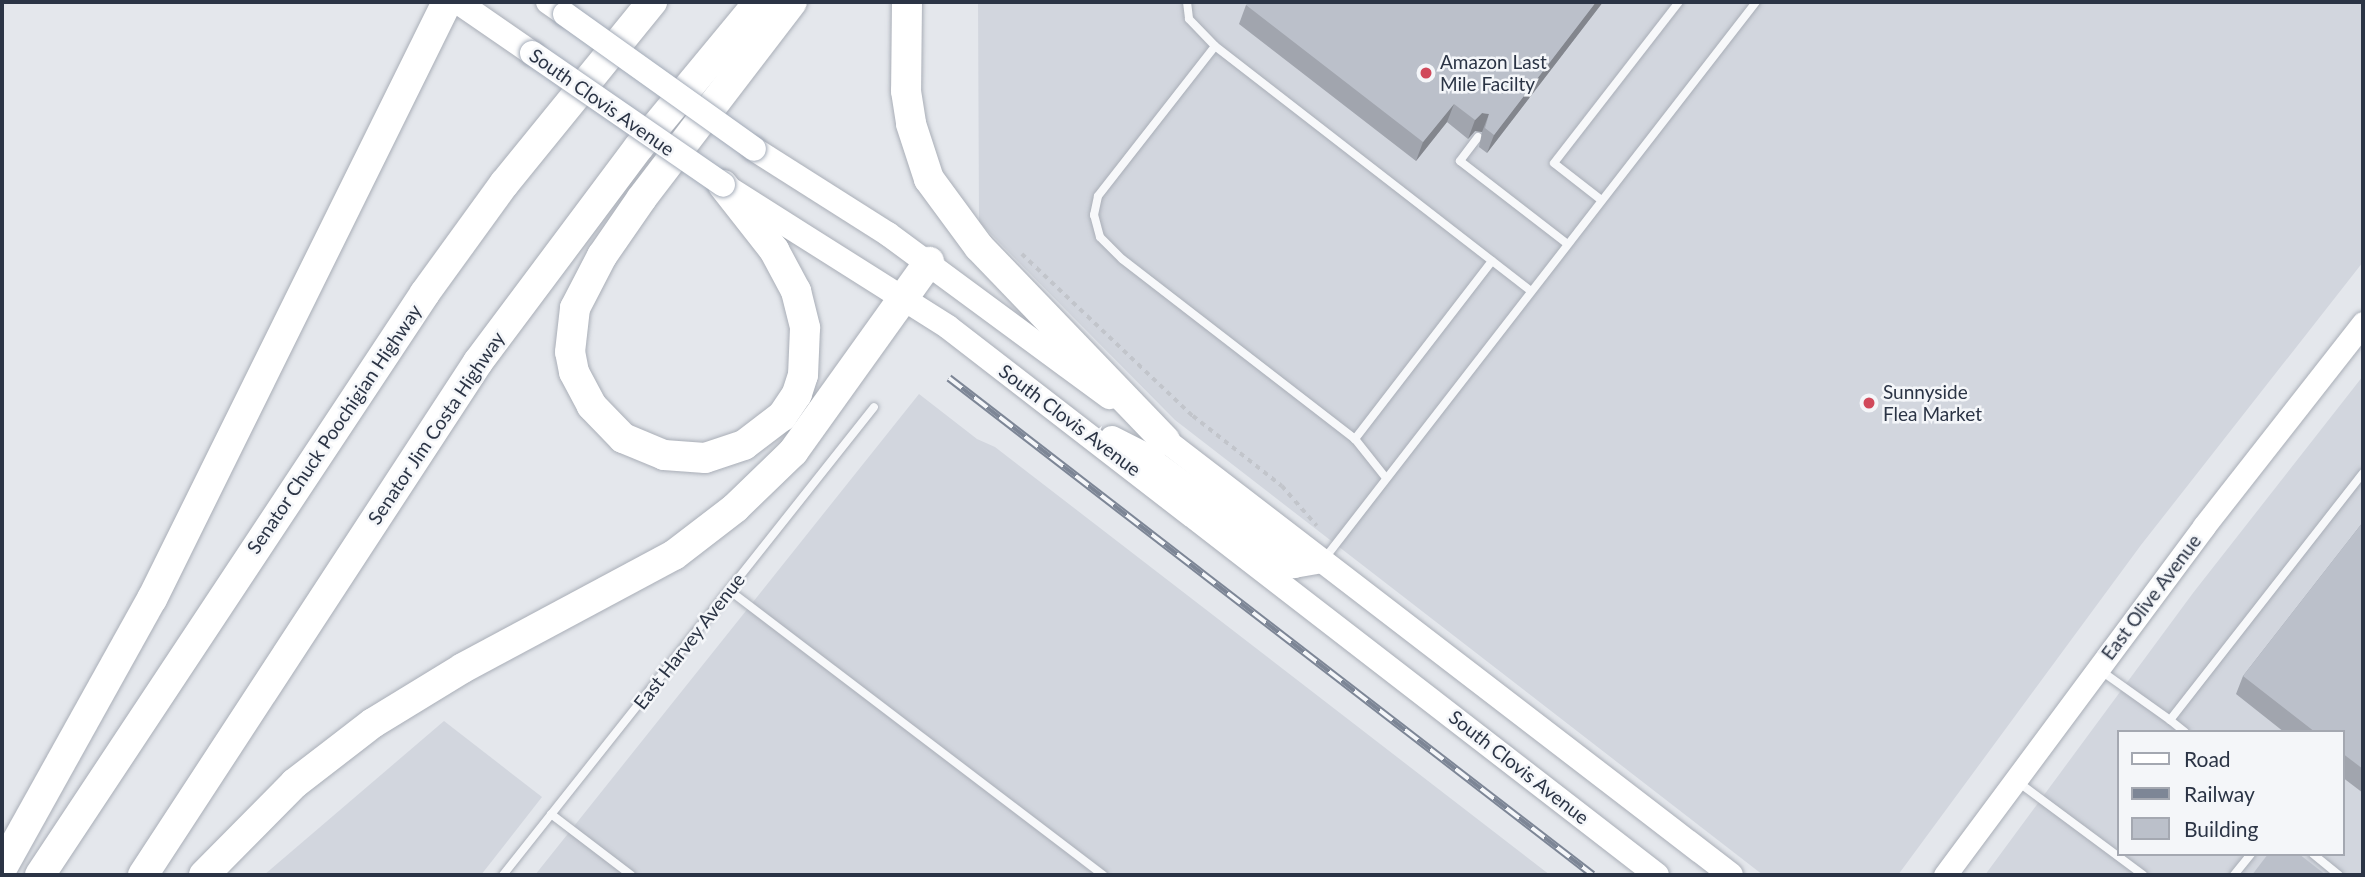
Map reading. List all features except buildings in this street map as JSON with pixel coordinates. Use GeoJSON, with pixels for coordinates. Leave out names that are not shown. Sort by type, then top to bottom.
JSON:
{"type":"FeatureCollection","features":[{"type":"Feature","properties":{"kind":"highway"},"geometry":{"type":"LineString","coordinates":[[2,868],[152,599],[447,2]]}},
{"type":"Feature","properties":{"kind":"highway","name":"Senator Chuck Poochigian Highway"},"geometry":{"type":"LineString","coordinates":[[40,875],[425,293],[504,184],[652,2]]}},
{"type":"Feature","properties":{"kind":"highway","name":"Senator Jim Costa Highway"},"geometry":{"type":"LineString","coordinates":[[143,875],[478,362],[639,147],[759,2]]}},
{"type":"Feature","properties":{"kind":"highway"},"geometry":{"type":"LineString","coordinates":[[723,185],[774,250],[796,291],[804,328],[803,375],[797,394],[763,434],[715,455],[686,459],[664,455],[623,438],[592,406],[574,372],[570,352],[575,308],[602,256],[642,198],[792,2]]}},
{"type":"Feature","properties":{"kind":"highway"},"geometry":{"type":"LineString","coordinates":[[907,2],[906,91],[911,124],[929,179],[979,247],[1165,440]]}},
{"type":"Feature","properties":{"kind":"highway"},"geometry":{"type":"LineString","coordinates":[[204,875],[295,783],[373,723],[463,668],[613,590],[716,524],[793,452],[929,262]]}},
{"type":"Feature","properties":{"kind":"main road","name":"South Clovis Avenue"},"geometry":{"type":"LineString","coordinates":[[458,2],[723,185],[905,298],[1058,411],[1657,875]]}},
{"type":"Feature","properties":{"kind":"main road"},"geometry":{"type":"LineString","coordinates":[[557,8],[754,149],[929,262],[1731,875]]}},
{"type":"Feature","properties":{"kind":"main road","name":"East Olive Avenue"},"geometry":{"type":"LineString","coordinates":[[1950,873],[2098,669],[2363,323]]}},
{"type":"Feature","properties":{"kind":"main road"},"geometry":{"type":"LineString","coordinates":[[1058,411],[1145,455],[1294,566],[1323,561]]}},
{"type":"Feature","properties":{"kind":"lane"},"geometry":{"type":"LineString","coordinates":[[1187,2],[1189,19],[1215,46],[1529,290]]}},
{"type":"Feature","properties":{"kind":"lane"},"geometry":{"type":"LineString","coordinates":[[1600,199],[1554,163],[1679,2]]}},
{"type":"Feature","properties":{"kind":"lane"},"geometry":{"type":"LineString","coordinates":[[1323,561],[1529,290],[1756,2]]}},
{"type":"Feature","properties":{"kind":"lane"},"geometry":{"type":"LineString","coordinates":[[1215,46],[1098,196],[1094,215],[1100,237],[1355,439],[1386,478]]}},
{"type":"Feature","properties":{"kind":"lane"},"geometry":{"type":"LineString","coordinates":[[1478,137],[1460,161],[1566,243]]}},
{"type":"Feature","properties":{"kind":"lane"},"geometry":{"type":"LineString","coordinates":[[1355,439],[1492,261]]}},
{"type":"Feature","properties":{"kind":"lane","name":"East Harvey Avenue"},"geometry":{"type":"LineString","coordinates":[[503,875],[874,407]]}},
{"type":"Feature","properties":{"kind":"lane"},"geometry":{"type":"LineString","coordinates":[[2171,720],[2363,473]]}},
{"type":"Feature","properties":{"kind":"lane"},"geometry":{"type":"LineString","coordinates":[[729,590],[1102,875]]}},
{"type":"Feature","properties":{"kind":"lane"},"geometry":{"type":"LineString","coordinates":[[2098,669],[2183,730]]}},
{"type":"Feature","properties":{"kind":"lane"},"geometry":{"type":"LineString","coordinates":[[2015,780],[2116,855]]}},
{"type":"Feature","properties":{"kind":"lane"},"geometry":{"type":"LineString","coordinates":[[551,814],[631,875]]}},
{"type":"Feature","properties":{"kind":"lane"},"geometry":{"type":"LineString","coordinates":[[2117,856],[2143,875]]}},
{"type":"Feature","properties":{"kind":"lane"},"geometry":{"type":"LineString","coordinates":[[2234,875],[2249,856]]}},
{"type":"Feature","properties":{"kind":"lane"},"geometry":{"type":"LineString","coordinates":[[2315,856],[2339,875]]}},
{"type":"Feature","properties":{"kind":"path"},"geometry":{"type":"LineString","coordinates":[[1016,249],[1193,416],[1282,486],[1317,526]]}},
{"type":"Feature","properties":{"kind":"shaded area","name":"Sunnyside Flea Market"},"geometry":{"type":"Polygon","coordinates":[[[978,2],[2363,2],[2363,262],[2141,545],[1898,875],[1763,875],[1175,420],[979,222],[978,2]]]}},
{"type":"Feature","properties":{"kind":"shaded area"},"geometry":{"type":"Polygon","coordinates":[[[2363,376],[2363,875],[1985,875],[2193,593],[2363,376]]]}},
{"type":"Feature","properties":{"kind":"shaded area"},"geometry":{"type":"Polygon","coordinates":[[[919,394],[977,439],[995,447],[1550,875],[535,875],[919,394]]]}},
{"type":"Feature","properties":{"kind":"shaded area"},"geometry":{"type":"Polygon","coordinates":[[[444,721],[542,797],[481,875],[264,875],[444,721]]]}},
{"type":"Feature","properties":{"kind":"railway"},"geometry":{"type":"LineString","coordinates":[[949,378],[1593,875]]}},
{"type":"Feature","properties":{"kind":"place","name":"Amazon Last Mile Facilty"},"geometry":{"type":"Point","coordinates":[1426,73]}},
{"type":"Feature","properties":{"kind":"place","name":"Sunnyside Flea Market"},"geometry":{"type":"Point","coordinates":[1869,403]}}]}
